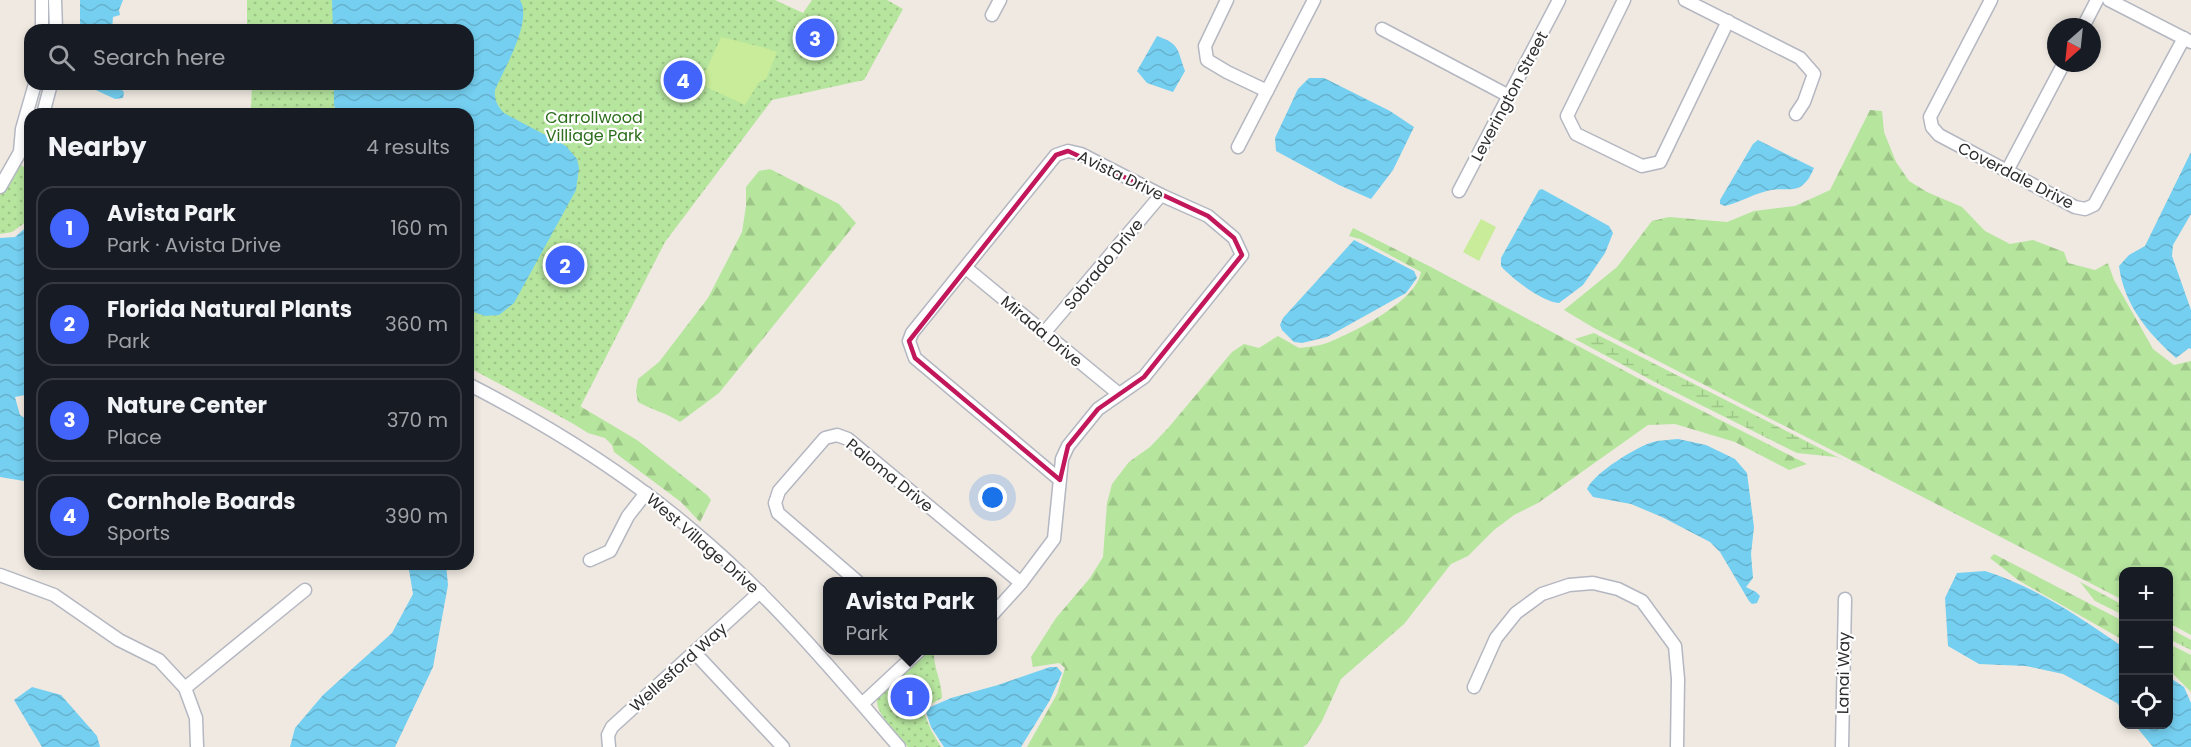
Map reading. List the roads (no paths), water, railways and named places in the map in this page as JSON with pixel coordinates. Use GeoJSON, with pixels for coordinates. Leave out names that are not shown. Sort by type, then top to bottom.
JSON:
{"type":"FeatureCollection","features":[{"type":"Feature","properties":{"kind":"street"},"geometry":{"type":"LineString","coordinates":[[42,0],[42,24]]}},
{"type":"Feature","properties":{"kind":"street"},"geometry":{"type":"LineString","coordinates":[[55,0],[56,24]]}},
{"type":"Feature","properties":{"kind":"street"},"geometry":{"type":"LineString","coordinates":[[992,15],[999,0]]}},
{"type":"Feature","properties":{"kind":"street"},"geometry":{"type":"LineString","coordinates":[[1227,0],[1205,46],[1207,60],[1267,91]]}},
{"type":"Feature","properties":{"kind":"street"},"geometry":{"type":"LineString","coordinates":[[1238,147],[1314,0]]}},
{"type":"Feature","properties":{"kind":"street"},"geometry":{"type":"LineString","coordinates":[[1624,0],[1567,116],[1576,134],[1642,166],[1660,162],[1728,21]]}},
{"type":"Feature","properties":{"kind":"street"},"geometry":{"type":"LineString","coordinates":[[1685,0],[1800,58],[1814,74],[1804,102],[1796,114]]}},
{"type":"Feature","properties":{"kind":"street","name":"Coverdale Drive"},"geometry":{"type":"LineString","coordinates":[[1991,0],[1930,117],[1932,127],[1939,135],[2074,207],[2085,208],[2094,205],[2188,40]]}},
{"type":"Feature","properties":{"kind":"street"},"geometry":{"type":"LineString","coordinates":[[2088,18],[2097,0]]}},
{"type":"Feature","properties":{"kind":"street"},"geometry":{"type":"LineString","coordinates":[[2109,0],[2188,40]]}},
{"type":"Feature","properties":{"kind":"street","name":"Leverington Street"},"geometry":{"type":"LineString","coordinates":[[1459,191],[1555,1]]}},
{"type":"Feature","properties":{"kind":"street"},"geometry":{"type":"LineString","coordinates":[[1382,29],[1509,96]]}},
{"type":"Feature","properties":{"kind":"street"},"geometry":{"type":"LineString","coordinates":[[2007,171],[2059,72]]}},
{"type":"Feature","properties":{"kind":"street"},"geometry":{"type":"LineString","coordinates":[[28,108],[33,90]]}},
{"type":"Feature","properties":{"kind":"street"},"geometry":{"type":"LineString","coordinates":[[45,108],[49,90]]}},
{"type":"Feature","properties":{"kind":"street"},"geometry":{"type":"LineString","coordinates":[[24,122],[22,129],[24,138]]}},
{"type":"Feature","properties":{"kind":"street","name":"Avista Drive"},"geometry":{"type":"LineString","coordinates":[[997,610],[1054,539],[1060,480],[1062,459],[1068,446],[1098,410],[1144,377],[1242,255],[1234,238],[1208,216],[1081,154],[1068,151],[1056,155],[912,333],[909,342],[915,358],[1060,480]]}},
{"type":"Feature","properties":{"kind":"street"},"geometry":{"type":"LineString","coordinates":[[0,186],[24,155]]}},
{"type":"Feature","properties":{"kind":"street","name":"Sobrado Drive"},"geometry":{"type":"LineString","coordinates":[[1044,333],[1161,195]]}},
{"type":"Feature","properties":{"kind":"street","name":"Mirada Drive"},"geometry":{"type":"LineString","coordinates":[[966,268],[1119,394]]}},
{"type":"Feature","properties":{"kind":"street","name":"West Village Drive"},"geometry":{"type":"LineString","coordinates":[[474,387],[530,416],[582,448],[646,493],[693,531],[760,592],[899,747]]}},
{"type":"Feature","properties":{"kind":"street","name":"Paloma Drive"},"geometry":{"type":"LineString","coordinates":[[852,577],[778,513],[775,503],[779,491],[825,438],[837,435],[848,439],[1021,583]]}},
{"type":"Feature","properties":{"kind":"street"},"geometry":{"type":"LineString","coordinates":[[590,560],[610,551],[628,516],[646,493]]}},
{"type":"Feature","properties":{"kind":"street"},"geometry":{"type":"LineString","coordinates":[[0,575],[54,595],[119,640],[159,660],[185,688],[196,718],[197,747]]}},
{"type":"Feature","properties":{"kind":"street"},"geometry":{"type":"LineString","coordinates":[[1474,687],[1496,638],[1516,612],[1542,594],[1569,585],[1593,583],[1618,589],[1642,601],[1675,646],[1678,679],[1677,747]]}},
{"type":"Feature","properties":{"kind":"street"},"geometry":{"type":"LineString","coordinates":[[185,688],[305,590]]}},
{"type":"Feature","properties":{"kind":"street","name":"Wellesford Way"},"geometry":{"type":"LineString","coordinates":[[609,747],[608,735],[612,727],[760,592]]}},
{"type":"Feature","properties":{"kind":"street","name":"Lanai Way"},"geometry":{"type":"LineString","coordinates":[[1842,747],[1845,599]]}},
{"type":"Feature","properties":{"kind":"street"},"geometry":{"type":"LineString","coordinates":[[694,652],[783,747]]}},
{"type":"Feature","properties":{"kind":"street"},"geometry":{"type":"LineString","coordinates":[[862,704],[916,655]]}},
{"type":"Feature","properties":{"kind":"water"},"geometry":{"type":"Polygon","coordinates":[[[80,0],[123,0],[119,10],[120,15],[113,17],[112,24],[80,24],[80,0]]]}},
{"type":"Feature","properties":{"kind":"water"},"geometry":{"type":"Polygon","coordinates":[[[332,0],[520,0],[523,20],[516,45],[495,90],[496,102],[504,113],[566,146],[577,159],[579,168],[576,190],[514,303],[499,315],[485,316],[474,312],[474,108],[335,108],[334,105],[334,90],[474,90],[474,24],[333,24],[332,0]]]}},
{"type":"Feature","properties":{"kind":"water"},"geometry":{"type":"Polygon","coordinates":[[[1157,36],[1177,48],[1185,71],[1173,92],[1147,83],[1137,71],[1157,36]]]}},
{"type":"Feature","properties":{"kind":"water"},"geometry":{"type":"Polygon","coordinates":[[[1309,78],[1324,78],[1390,111],[1414,127],[1393,170],[1371,199],[1339,185],[1276,151],[1275,138],[1298,89],[1309,78]]]}},
{"type":"Feature","properties":{"kind":"water"},"geometry":{"type":"Polygon","coordinates":[[[96,90],[122,90],[124,92],[123,98],[115,99],[96,90]]]}},
{"type":"Feature","properties":{"kind":"water"},"geometry":{"type":"Polygon","coordinates":[[[1758,140],[1814,168],[1810,176],[1797,188],[1771,190],[1725,206],[1720,204],[1720,200],[1753,144],[1758,140]]]}},
{"type":"Feature","properties":{"kind":"water"},"geometry":{"type":"Polygon","coordinates":[[[2191,152],[2191,214],[2173,245],[2172,256],[2191,310],[2191,349],[2189,348],[2176,358],[2156,339],[2132,306],[2119,266],[2129,255],[2145,246],[2191,152]]]}},
{"type":"Feature","properties":{"kind":"water"},"geometry":{"type":"Polygon","coordinates":[[[1542,189],[1609,226],[1613,233],[1605,253],[1583,285],[1559,303],[1545,299],[1528,289],[1501,266],[1501,258],[1539,190],[1542,189]]]}},
{"type":"Feature","properties":{"kind":"water"},"geometry":{"type":"Polygon","coordinates":[[[24,229],[24,395],[15,397],[20,415],[24,417],[24,481],[0,477],[0,238],[15,237],[24,229]]]}},
{"type":"Feature","properties":{"kind":"water"},"geometry":{"type":"Polygon","coordinates":[[[1354,240],[1414,271],[1417,278],[1406,293],[1327,337],[1302,343],[1294,342],[1282,330],[1280,325],[1283,318],[1354,240]]]}},
{"type":"Feature","properties":{"kind":"water"},"geometry":{"type":"Polygon","coordinates":[[[1678,439],[1706,445],[1735,459],[1747,473],[1754,527],[1751,554],[1753,578],[1746,587],[1760,596],[1757,603],[1752,604],[1749,601],[1720,552],[1710,542],[1631,504],[1593,497],[1587,489],[1606,468],[1636,449],[1653,442],[1678,439]]]}},
{"type":"Feature","properties":{"kind":"water"},"geometry":{"type":"Polygon","coordinates":[[[409,570],[447,570],[448,585],[433,667],[395,747],[290,747],[295,728],[323,695],[392,633],[413,594],[409,570]]]}},
{"type":"Feature","properties":{"kind":"water"},"geometry":{"type":"Polygon","coordinates":[[[1985,571],[2022,585],[2073,614],[2119,644],[2119,706],[2063,674],[2026,666],[1979,664],[1948,646],[1945,598],[1957,573],[1985,571]]]}},
{"type":"Feature","properties":{"kind":"water"},"geometry":{"type":"Polygon","coordinates":[[[1050,667],[1057,667],[1062,673],[1050,700],[1021,747],[944,747],[931,727],[926,712],[928,708],[951,698],[1050,667]]]}},
{"type":"Feature","properties":{"kind":"water"},"geometry":{"type":"Polygon","coordinates":[[[2173,680],[2184,687],[2191,703],[2191,747],[2153,747],[2138,729],[2173,729],[2173,680]]]}},
{"type":"Feature","properties":{"kind":"water"},"geometry":{"type":"Polygon","coordinates":[[[32,687],[61,695],[97,736],[100,747],[42,747],[14,700],[32,687]]]}},
{"type":"Feature","properties":{"kind":"place","name":"Nature Center"},"geometry":{"type":"Point","coordinates":[815,38]}},
{"type":"Feature","properties":{"kind":"place","name":"Cornhole Boards"},"geometry":{"type":"Point","coordinates":[683,80]}},
{"type":"Feature","properties":{"kind":"place","name":"Florida Natural Plants"},"geometry":{"type":"Point","coordinates":[565,265]}},
{"type":"Feature","properties":{"kind":"place","name":"Avista Park"},"geometry":{"type":"Point","coordinates":[910,697]}},
{"type":"Feature","properties":{"kind":"park label","name":"Carrollwood Villiage Park"},"geometry":{"type":"Point","coordinates":[594,126]}}]}
